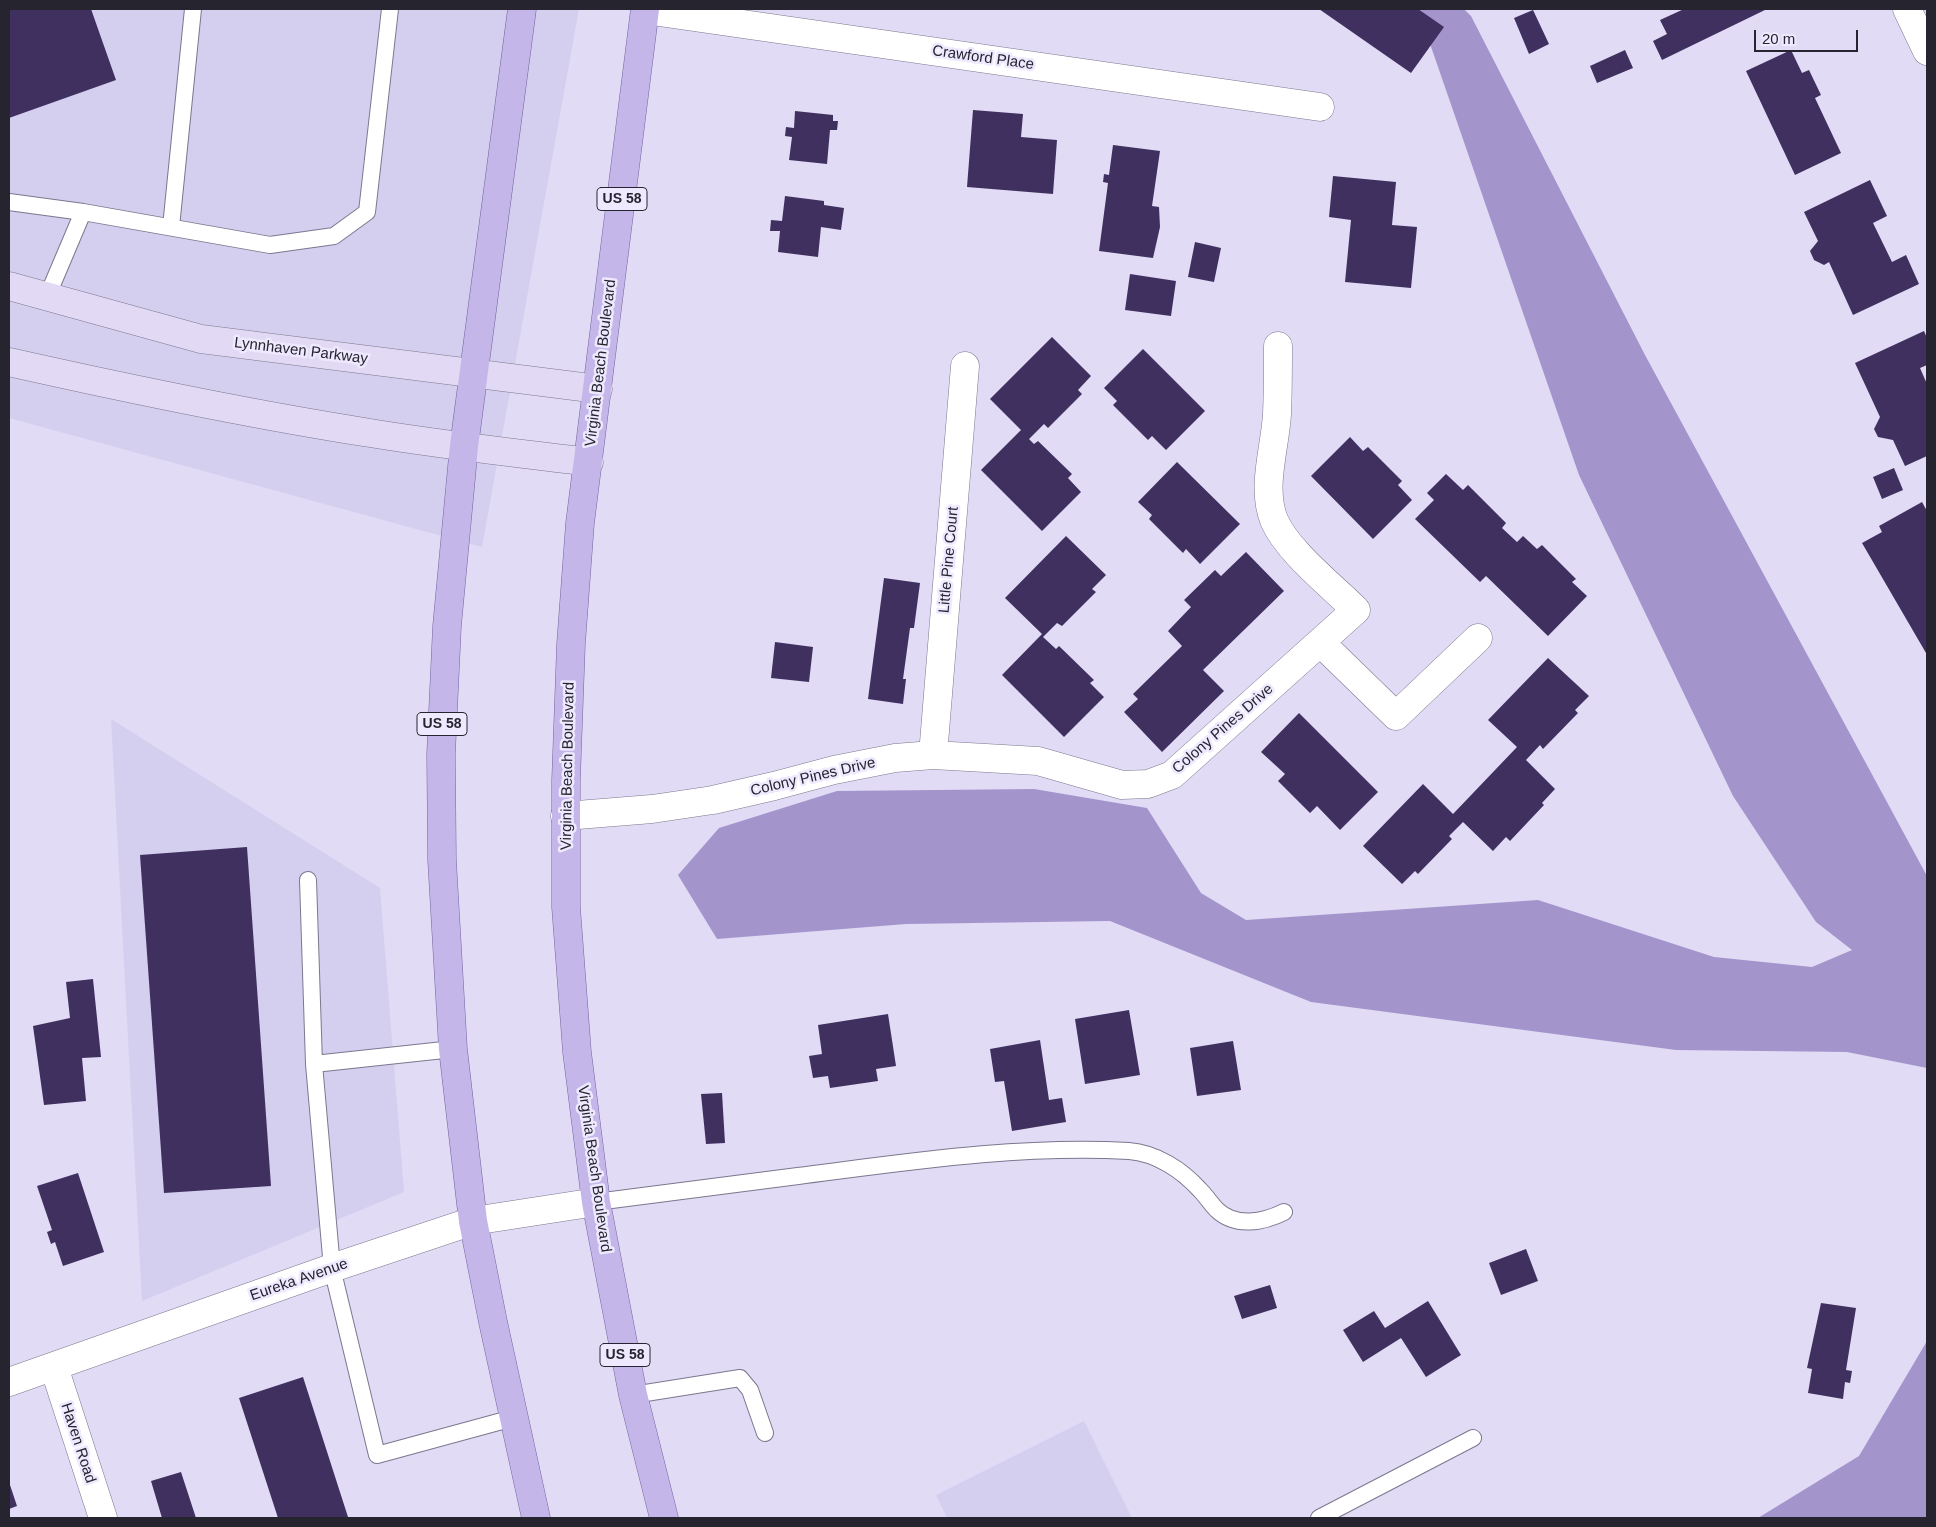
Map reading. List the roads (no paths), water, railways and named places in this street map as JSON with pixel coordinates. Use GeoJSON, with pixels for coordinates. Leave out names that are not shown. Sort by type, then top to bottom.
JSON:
{"type":"FeatureCollection","features":[{"type":"Feature","properties":{"kind":"main road","name":"US 58"},"geometry":{"type":"LineString","coordinates":[[522,9],[464,446],[447,626],[441,754],[442,860],[453,1049],[473,1221],[536,1518]]}},
{"type":"Feature","properties":{"kind":"main road","name":"Virginia Beach Boulevard"},"geometry":{"type":"LineString","coordinates":[[645,9],[580,523],[571,644],[565,816],[566,907],[577,1052],[596,1202],[633,1395],[664,1518]]}},
{"type":"Feature","properties":{"kind":"main road","name":"Lynnhaven Parkway"},"geometry":{"type":"LineString","coordinates":[[9,286],[201,338],[598,389]]}},
{"type":"Feature","properties":{"kind":"main road"},"geometry":{"type":"LineString","coordinates":[[9,362],[130,390],[304,422],[588,462]]}},
{"type":"Feature","properties":{"kind":"street","name":"Crawford Place"},"geometry":{"type":"LineString","coordinates":[[645,9],[1320,107]]}},
{"type":"Feature","properties":{"kind":"street"},"geometry":{"type":"LineString","coordinates":[[1907,9],[1927,51]]}},
{"type":"Feature","properties":{"kind":"street","name":"Colony Pines Drive"},"geometry":{"type":"LineString","coordinates":[[565,816],[652,809],[713,800],[834,770],[895,758],[933,755],[1038,761],[1122,785],[1148,784],[1172,775],[1356,610],[1294,550],[1275,522],[1268,486],[1277,416],[1278,346]]}},
{"type":"Feature","properties":{"kind":"street","name":"Little Pine Court"},"geometry":{"type":"LineString","coordinates":[[933,755],[965,366]]}},
{"type":"Feature","properties":{"kind":"street"},"geometry":{"type":"LineString","coordinates":[[1321,642],[1396,716],[1478,638]]}},
{"type":"Feature","properties":{"kind":"street","name":"Eureka Avenue"},"geometry":{"type":"LineString","coordinates":[[9,1382],[332,1268],[473,1221],[596,1202]]}},
{"type":"Feature","properties":{"kind":"street","name":"Haven Road"},"geometry":{"type":"LineString","coordinates":[[54,1367],[103,1518]]}},
{"type":"Feature","properties":{"kind":"lane"},"geometry":{"type":"LineString","coordinates":[[171,227],[193,9]]}},
{"type":"Feature","properties":{"kind":"lane"},"geometry":{"type":"LineString","coordinates":[[9,202],[83,212],[270,245],[334,236],[367,212],[390,9]]}},
{"type":"Feature","properties":{"kind":"lane"},"geometry":{"type":"LineString","coordinates":[[46,297],[83,212]]}},
{"type":"Feature","properties":{"kind":"lane"},"geometry":{"type":"LineString","coordinates":[[308,880],[314,1064],[332,1268],[377,1455],[514,1418]]}},
{"type":"Feature","properties":{"kind":"lane"},"geometry":{"type":"LineString","coordinates":[[314,1064],[453,1049]]}},
{"type":"Feature","properties":{"kind":"lane"},"geometry":{"type":"LineString","coordinates":[[596,1202],[920,1159],[1055,1150],[1131,1152],[1155,1158],[1182,1172],[1200,1189],[1219,1212],[1234,1219],[1251,1222],[1268,1220],[1284,1212]]}},
{"type":"Feature","properties":{"kind":"lane"},"geometry":{"type":"LineString","coordinates":[[633,1395],[740,1378],[750,1390],[765,1433]]}},
{"type":"Feature","properties":{"kind":"lane"},"geometry":{"type":"LineString","coordinates":[[1319,1518],[1473,1438]]}}]}
